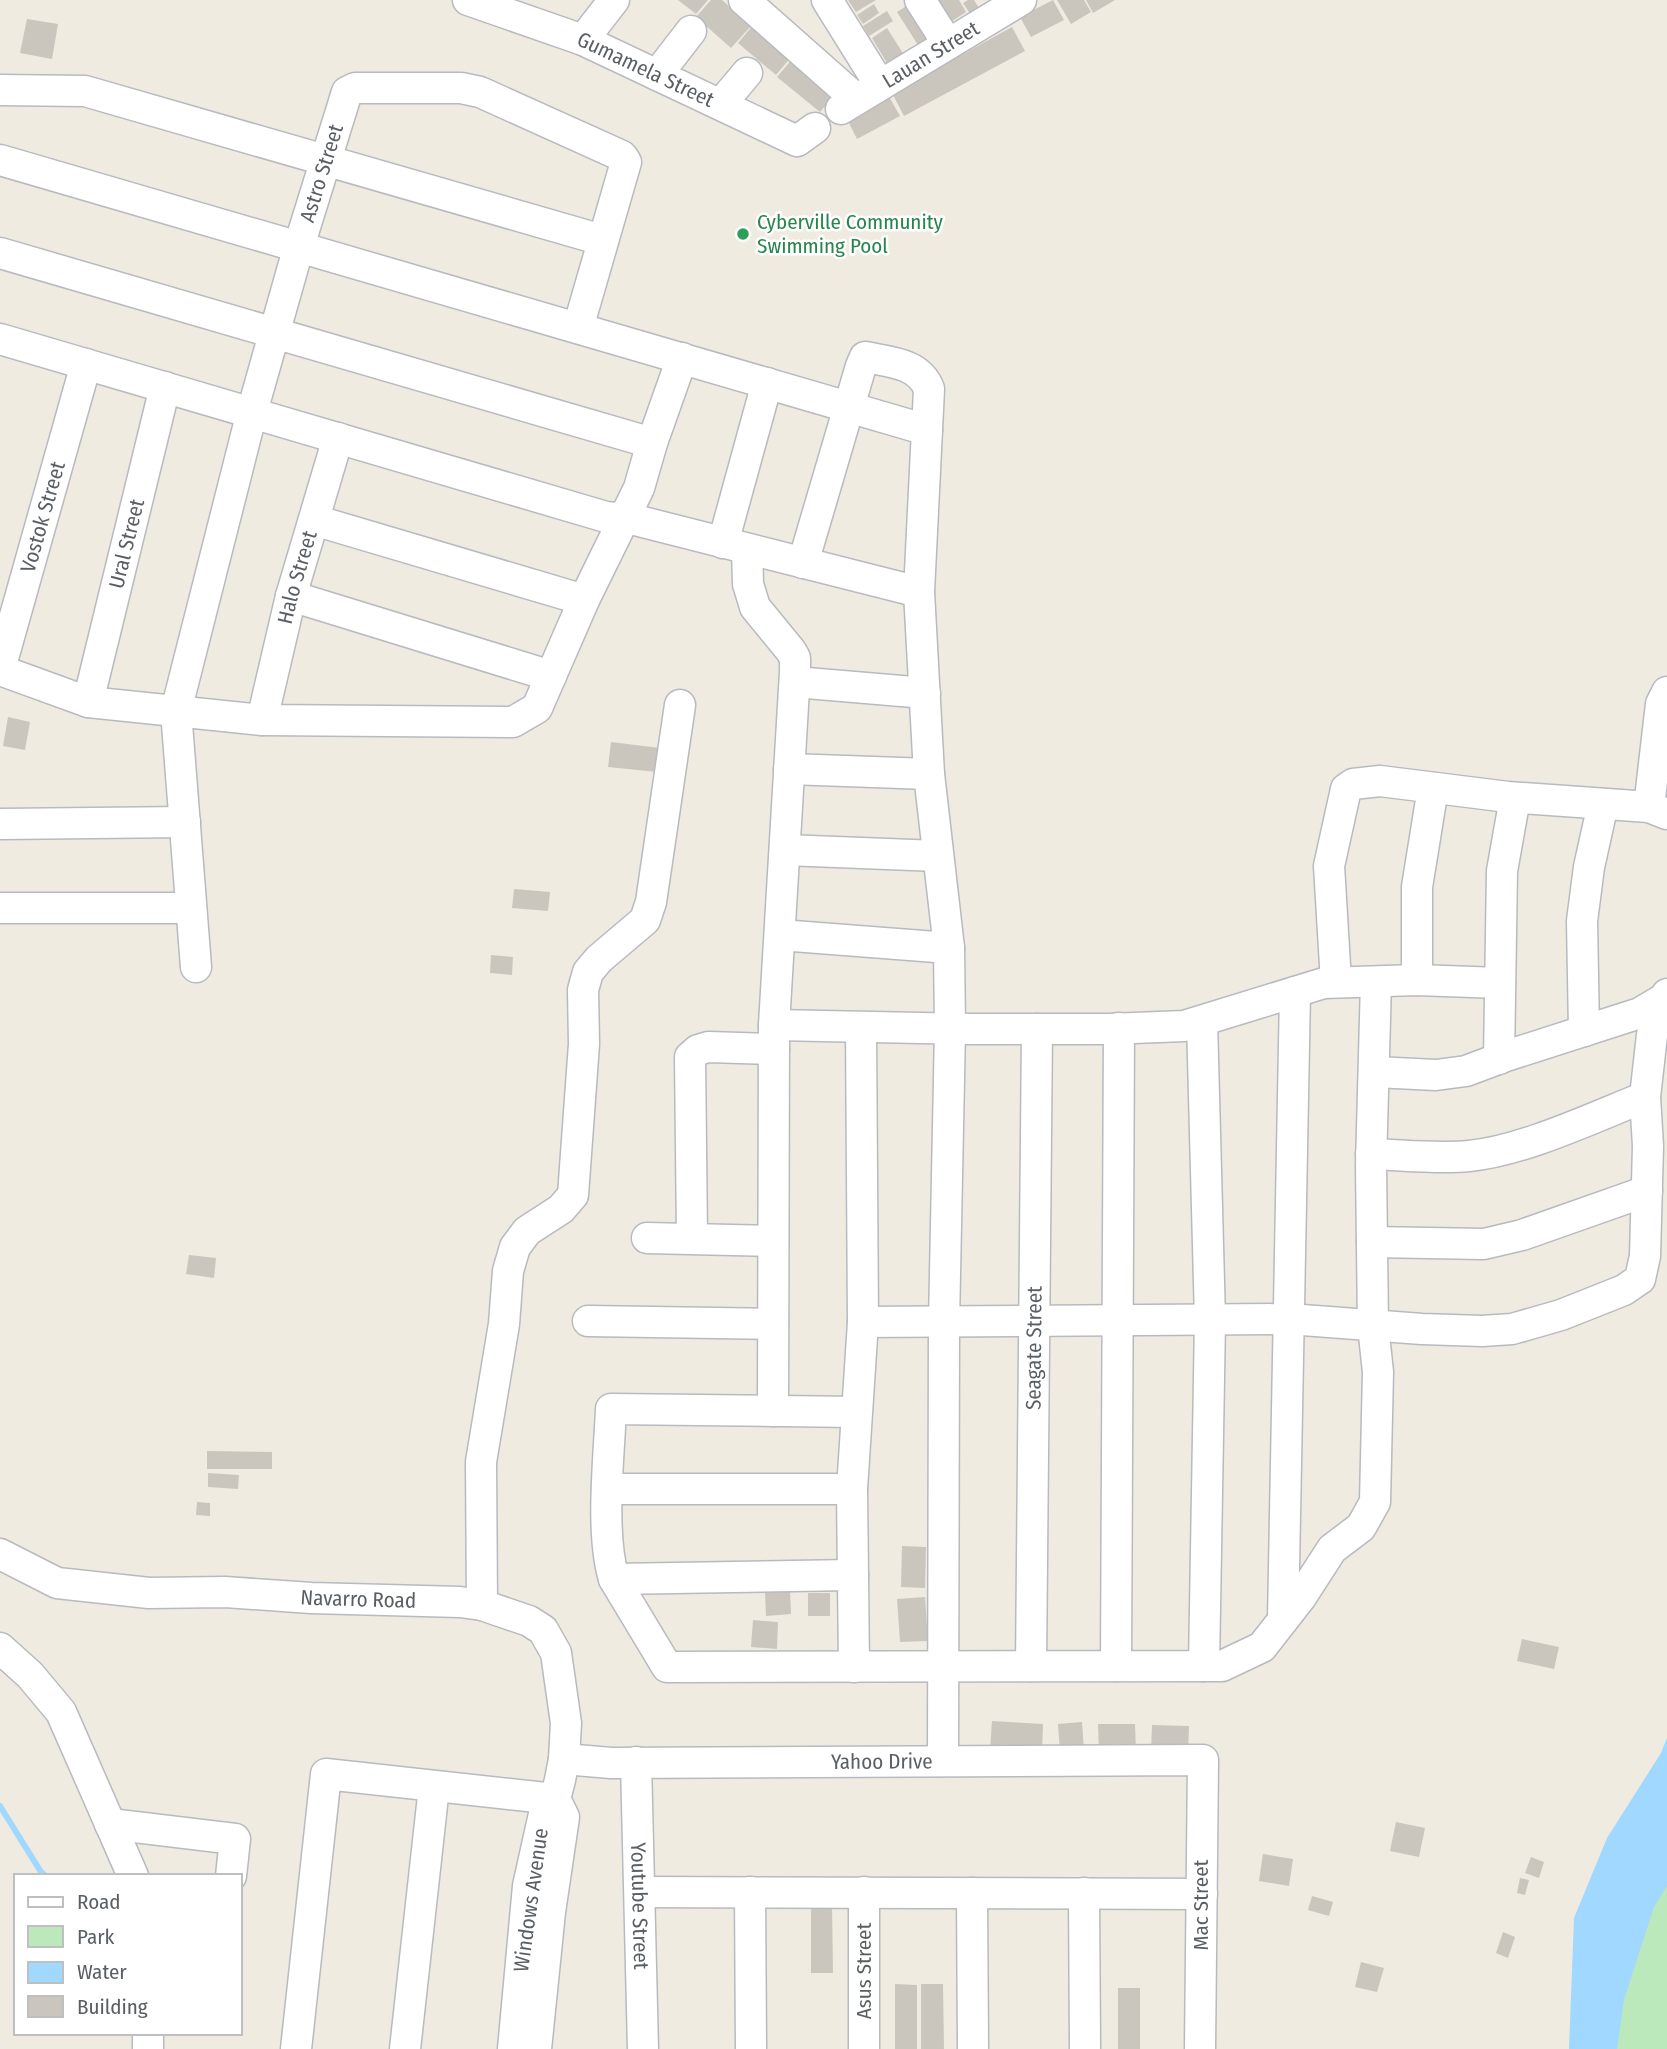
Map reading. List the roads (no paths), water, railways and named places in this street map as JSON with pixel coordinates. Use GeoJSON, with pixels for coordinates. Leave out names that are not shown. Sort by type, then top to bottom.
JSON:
{"type":"FeatureCollection","features":[{"type":"Feature","properties":{"kind":"street","name":"Gumamela Street"},"geometry":{"type":"LineString","coordinates":[[468,0],[514,7],[797,141],[815,128]]}},
{"type":"Feature","properties":{"kind":"street"},"geometry":{"type":"LineString","coordinates":[[583,40],[614,0]]}},
{"type":"Feature","properties":{"kind":"street"},"geometry":{"type":"LineString","coordinates":[[744,0],[858,97]]}},
{"type":"Feature","properties":{"kind":"street"},"geometry":{"type":"LineString","coordinates":[[827,0],[858,97]]}},
{"type":"Feature","properties":{"kind":"street"},"geometry":{"type":"LineString","coordinates":[[920,0],[948,44]]}},
{"type":"Feature","properties":{"kind":"street","name":"Lauan Street"},"geometry":{"type":"LineString","coordinates":[[858,97],[948,44],[1008,3]]}},
{"type":"Feature","properties":{"kind":"street"},"geometry":{"type":"LineString","coordinates":[[657,75],[691,31]]}},
{"type":"Feature","properties":{"kind":"street"},"geometry":{"type":"LineString","coordinates":[[721,104],[747,73]]}},
{"type":"Feature","properties":{"kind":"street","name":"Astro Street"},"geometry":{"type":"LineString","coordinates":[[196,967],[176,711],[274,332],[347,92],[355,88],[461,88],[480,92],[622,156],[625,162],[578,328]]}},
{"type":"Feature","properties":{"kind":"street"},"geometry":{"type":"LineString","coordinates":[[0,90],[85,91],[603,240]]}},
{"type":"Feature","properties":{"kind":"street"},"geometry":{"type":"LineString","coordinates":[[0,160],[927,429]]}},
{"type":"Feature","properties":{"kind":"street"},"geometry":{"type":"LineString","coordinates":[[0,253],[652,443]]}},
{"type":"Feature","properties":{"kind":"street"},"geometry":{"type":"LineString","coordinates":[[1,346],[86,364],[622,520],[635,520],[919,592]]}},
{"type":"Feature","properties":{"kind":"street"},"geometry":{"type":"LineString","coordinates":[[803,563],[865,357],[913,368],[924,377],[929,389],[919,592],[929,774],[949,948],[944,1322],[943,1761]]}},
{"type":"Feature","properties":{"kind":"street"},"geometry":{"type":"LineString","coordinates":[[0,670],[88,702],[262,720],[513,722],[537,708],[584,600],[639,488],[682,358]]}},
{"type":"Feature","properties":{"kind":"street","name":"Vostok Street"},"geometry":{"type":"LineString","coordinates":[[0,670],[86,364]]}},
{"type":"Feature","properties":{"kind":"street"},"geometry":{"type":"LineString","coordinates":[[767,383],[735,546],[755,607],[794,658],[795,682],[774,1037],[773,1411]]}},
{"type":"Feature","properties":{"kind":"street","name":"Ural Street"},"geometry":{"type":"LineString","coordinates":[[88,702],[165,387]]}},
{"type":"Feature","properties":{"kind":"street","name":"Halo Street"},"geometry":{"type":"LineString","coordinates":[[262,720],[291,596],[338,438]]}},
{"type":"Feature","properties":{"kind":"street"},"geometry":{"type":"LineString","coordinates":[[314,520],[584,600]]}},
{"type":"Feature","properties":{"kind":"street"},"geometry":{"type":"LineString","coordinates":[[291,596],[551,676]]}},
{"type":"Feature","properties":{"kind":"street"},"geometry":{"type":"LineString","coordinates":[[795,682],[925,693]]}},
{"type":"Feature","properties":{"kind":"street"},"geometry":{"type":"LineString","coordinates":[[1336,982],[1329,866],[1346,789],[1353,784],[1380,781],[1515,798],[1658,810],[1661,704],[1667,692]]}},
{"type":"Feature","properties":{"kind":"street"},"geometry":{"type":"LineString","coordinates":[[482,1605],[481,1462],[504,1324],[508,1271],[514,1247],[527,1231],[561,1209],[573,1195],[584,1044],[583,990],[588,972],[599,959],[645,920],[651,902],[680,705]]}},
{"type":"Feature","properties":{"kind":"street"},"geometry":{"type":"LineString","coordinates":[[789,769],[929,774]]}},
{"type":"Feature","properties":{"kind":"street"},"geometry":{"type":"LineString","coordinates":[[1417,981],[1417,887],[1433,788]]}},
{"type":"Feature","properties":{"kind":"street"},"geometry":{"type":"LineString","coordinates":[[1499,1059],[1502,871],[1515,798]]}},
{"type":"Feature","properties":{"kind":"street"},"geometry":{"type":"LineString","coordinates":[[1584,1031],[1582,921],[1589,867],[1603,804]]}},
{"type":"Feature","properties":{"kind":"street"},"geometry":{"type":"LineString","coordinates":[[0,824],[185,822]]}},
{"type":"Feature","properties":{"kind":"street"},"geometry":{"type":"LineString","coordinates":[[785,850],[939,856]]}},
{"type":"Feature","properties":{"kind":"street"},"geometry":{"type":"LineString","coordinates":[[0,908],[191,908]]}},
{"type":"Feature","properties":{"kind":"street"},"geometry":{"type":"LineString","coordinates":[[780,935],[949,948]]}},
{"type":"Feature","properties":{"kind":"street"},"geometry":{"type":"LineString","coordinates":[[692,1238],[690,1057],[708,1047],[861,1028],[1184,1026],[1336,982],[1500,984]]}},
{"type":"Feature","properties":{"kind":"street"},"geometry":{"type":"LineString","coordinates":[[856,1412],[611,1409],[607,1489],[609,1563],[614,1578],[667,1668],[1222,1666],[1262,1647],[1301,1597],[1332,1549],[1361,1527],[1375,1502],[1378,1372],[1373,1326],[1371,1154],[1376,982]]}},
{"type":"Feature","properties":{"kind":"street"},"geometry":{"type":"LineString","coordinates":[[1283,1620],[1295,992]]}},
{"type":"Feature","properties":{"kind":"street"},"geometry":{"type":"LineString","coordinates":[[1375,1072],[1436,1075],[1466,1071],[1640,1013],[1667,996]]}},
{"type":"Feature","properties":{"kind":"street"},"geometry":{"type":"LineString","coordinates":[[863,1322],[1289,1319],[1482,1331],[1512,1329],[1561,1315],[1624,1290],[1640,1279],[1645,1256],[1648,1146],[1645,1097],[1651,1035],[1667,996]]}},
{"type":"Feature","properties":{"kind":"street"},"geometry":{"type":"LineString","coordinates":[[1202,1021],[1210,1320],[1204,1665]]}},
{"type":"Feature","properties":{"kind":"street"},"geometry":{"type":"LineString","coordinates":[[854,1667],[852,1489],[863,1322],[861,1028]]}},
{"type":"Feature","properties":{"kind":"street"},"geometry":{"type":"LineString","coordinates":[[1116,1666],[1119,1028]]}},
{"type":"Feature","properties":{"kind":"street","name":"Seagate Street"},"geometry":{"type":"LineString","coordinates":[[1031,1666],[1037,1029]]}},
{"type":"Feature","properties":{"kind":"street"},"geometry":{"type":"LineString","coordinates":[[1371,1154],[1471,1156],[1569,1127],[1645,1097]]}},
{"type":"Feature","properties":{"kind":"street"},"geometry":{"type":"LineString","coordinates":[[1372,1242],[1483,1244],[1522,1235],[1647,1191]]}},
{"type":"Feature","properties":{"kind":"street"},"geometry":{"type":"LineString","coordinates":[[647,1238],[773,1241]]}},
{"type":"Feature","properties":{"kind":"street"},"geometry":{"type":"LineString","coordinates":[[588,1321],[773,1324]]}},
{"type":"Feature","properties":{"kind":"street"},"geometry":{"type":"LineString","coordinates":[[607,1489],[852,1489]]}},
{"type":"Feature","properties":{"kind":"street","name":"Navarro Road"},"geometry":{"type":"LineString","coordinates":[[0,1554],[57,1583],[70,1585],[149,1593],[225,1592],[311,1598],[460,1602],[482,1605],[529,1621],[543,1630],[556,1653],[566,1723],[564,1759],[555,1799]]}},
{"type":"Feature","properties":{"kind":"street"},"geometry":{"type":"LineString","coordinates":[[614,1578],[853,1575]]}},
{"type":"Feature","properties":{"kind":"street"},"geometry":{"type":"LineString","coordinates":[[0,1648],[30,1675],[61,1712],[132,1874]]}},
{"type":"Feature","properties":{"kind":"street","name":"Yahoo Drive"},"geometry":{"type":"LineString","coordinates":[[564,1759],[636,1762],[1203,1760]]}},
{"type":"Feature","properties":{"kind":"street","name":"Mac Street"},"geometry":{"type":"LineString","coordinates":[[1200,2049],[1203,1760]]}},
{"type":"Feature","properties":{"kind":"street","name":"Youtube Street"},"geometry":{"type":"LineString","coordinates":[[636,1762],[643,2049]]}},
{"type":"Feature","properties":{"kind":"street"},"geometry":{"type":"LineString","coordinates":[[296,2049],[326,1774],[555,1799]]}},
{"type":"Feature","properties":{"kind":"street"},"geometry":{"type":"LineString","coordinates":[[405,2049],[434,1787]]}},
{"type":"Feature","properties":{"kind":"street","name":"Windows Avenue"},"geometry":{"type":"LineString","coordinates":[[513,2049],[528,1886],[544,1814],[555,1799],[564,1817],[550,1912],[536,2049]]}},
{"type":"Feature","properties":{"kind":"street"},"geometry":{"type":"LineString","coordinates":[[110,1824],[235,1839],[231,1874]]}},
{"type":"Feature","properties":{"kind":"street"},"geometry":{"type":"LineString","coordinates":[[640,1892],[1202,1894]]}},
{"type":"Feature","properties":{"kind":"street"},"geometry":{"type":"LineString","coordinates":[[750,1892],[751,2049]]}},
{"type":"Feature","properties":{"kind":"street","name":"Asus Street"},"geometry":{"type":"LineString","coordinates":[[864,1892],[864,2049]]}},
{"type":"Feature","properties":{"kind":"street"},"geometry":{"type":"LineString","coordinates":[[972,1893],[973,2049]]}},
{"type":"Feature","properties":{"kind":"street"},"geometry":{"type":"LineString","coordinates":[[1084,1893],[1085,2049]]}},
{"type":"Feature","properties":{"kind":"water"},"geometry":{"type":"Polygon","coordinates":[[[1667,1738],[1667,1886],[1654,1907],[1624,2000],[1617,2049],[1569,2049],[1574,1918],[1607,1838],[1661,1753],[1667,1738]]]}},
{"type":"Feature","properties":{"kind":"waterway"},"geometry":{"type":"LineString","coordinates":[[0,1806],[44,1874]]}},
{"type":"Feature","properties":{"kind":"place","name":"Cyberville Community Swimming Pool"},"geometry":{"type":"Point","coordinates":[743,234]}}]}
